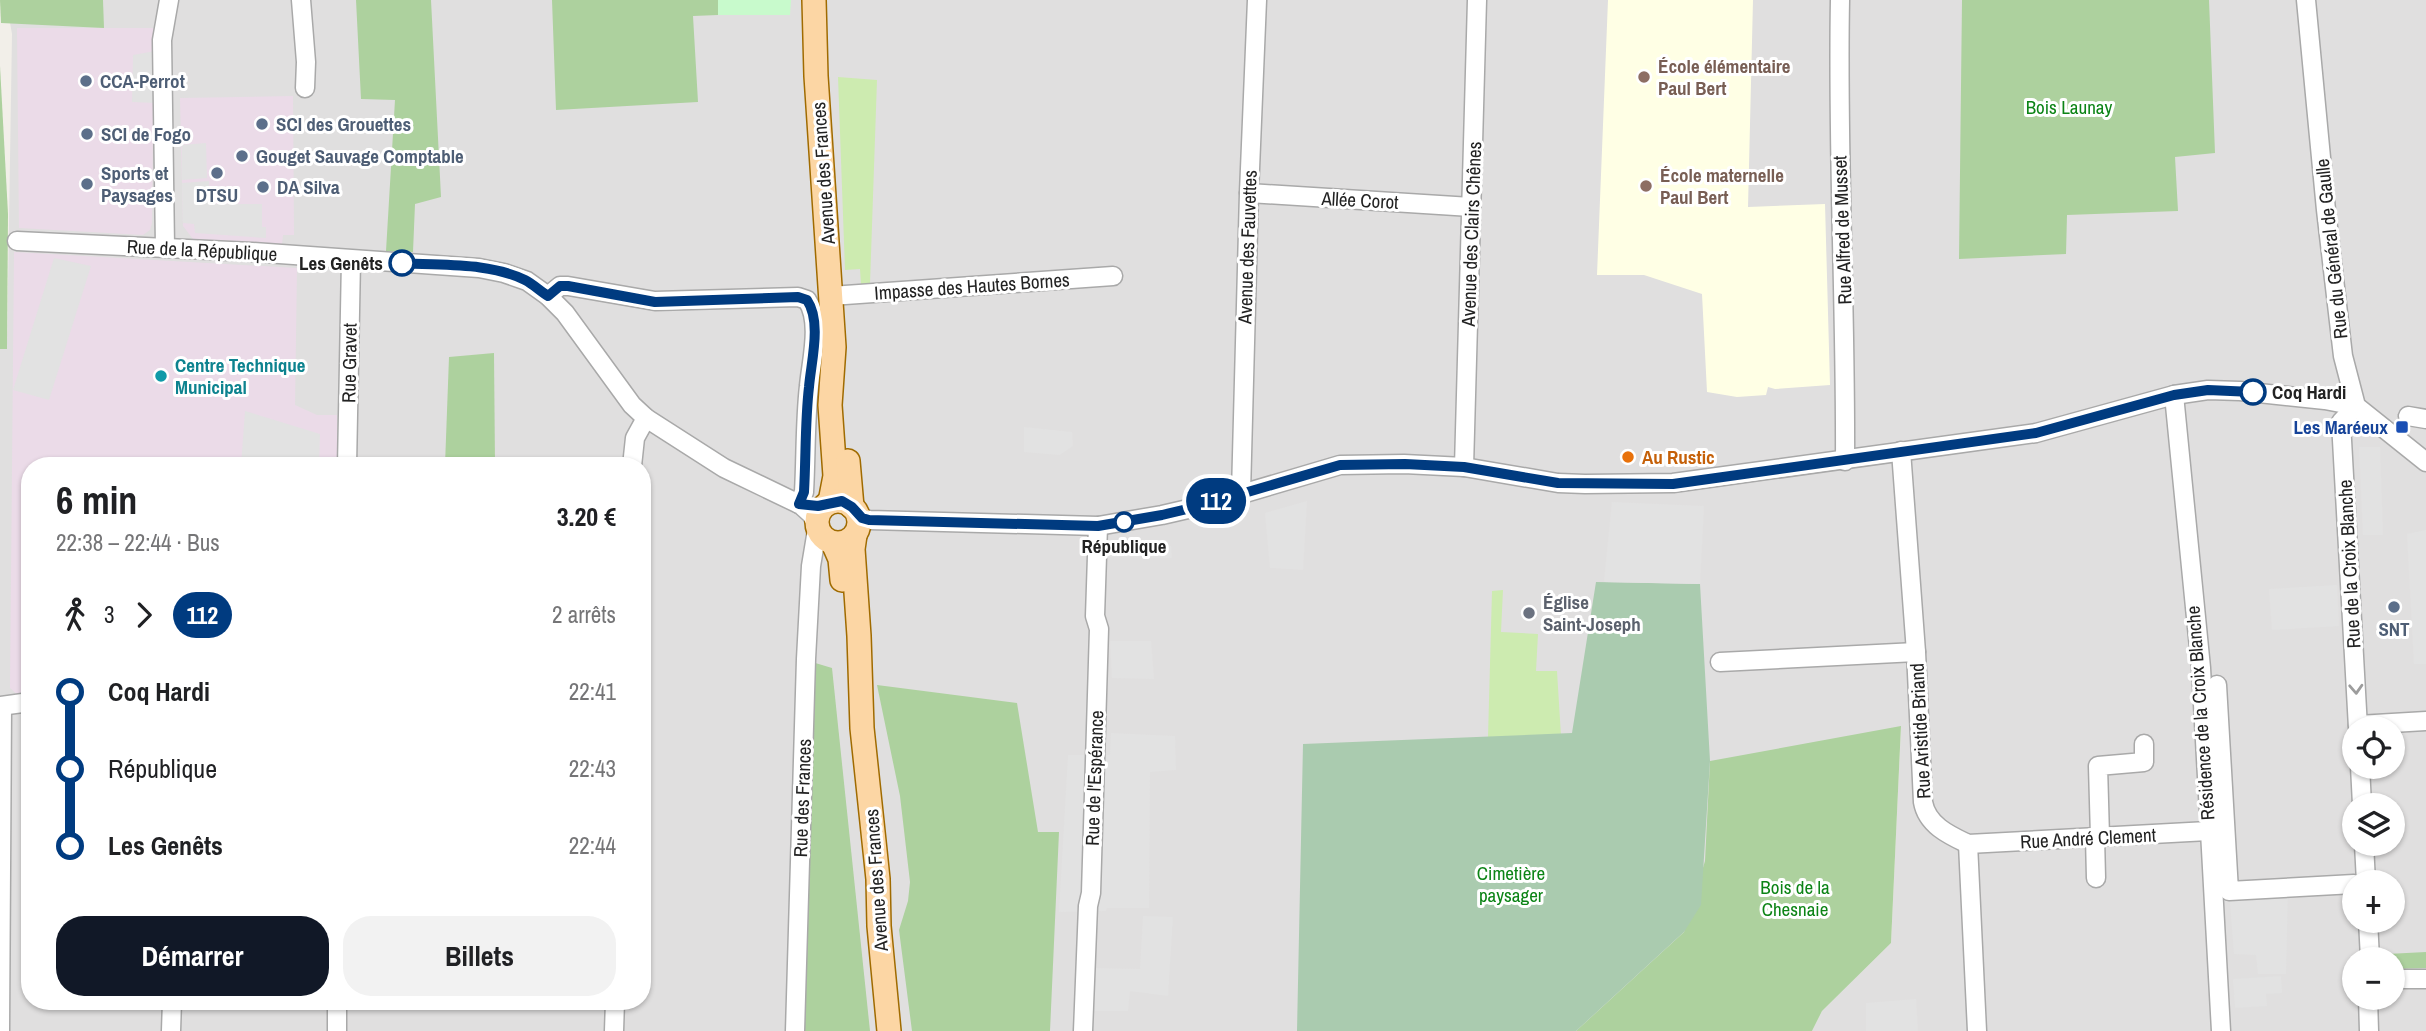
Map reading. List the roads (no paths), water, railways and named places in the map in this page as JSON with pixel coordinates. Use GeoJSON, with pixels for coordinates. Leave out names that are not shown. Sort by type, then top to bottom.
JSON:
{"type":"FeatureCollection","features":[{"type":"Feature","properties":{"kind":"main road","name":"Avenue des Frances"},"geometry":{"type":"LineString","coordinates":[[814,0],[816,76],[834,346],[844,388],[840,522],[853,549],[859,625],[862,729],[878,879],[879,926],[889,1031]]}},
{"type":"Feature","properties":{"kind":"street"},"geometry":{"type":"LineString","coordinates":[[165,247],[162,40],[169,0]]}},
{"type":"Feature","properties":{"kind":"street"},"geometry":{"type":"LineString","coordinates":[[299,80],[301,0]]}},
{"type":"Feature","properties":{"kind":"street","name":"Avenue des Fauvettes"},"geometry":{"type":"LineString","coordinates":[[1241,494],[1257,0]]}},
{"type":"Feature","properties":{"kind":"street","name":"Avenue des Clairs Chênes"},"geometry":{"type":"LineString","coordinates":[[1464,467],[1477,0]]}},
{"type":"Feature","properties":{"kind":"street","name":"Rue Alfred de Musset"},"geometry":{"type":"LineString","coordinates":[[1840,0],[1838,104],[1844,297],[1845,461]]}},
{"type":"Feature","properties":{"kind":"street","name":"Rue du Général de Gaulle"},"geometry":{"type":"LineString","coordinates":[[2306,0],[2322,175],[2343,356],[2356,406]]}},
{"type":"Feature","properties":{"kind":"street","name":"Allée Corot"},"geometry":{"type":"LineString","coordinates":[[1249,194],[1471,207]]}},
{"type":"Feature","properties":{"kind":"street","name":"Rue de la République"},"geometry":{"type":"LineString","coordinates":[[17,241],[165,247],[479,268],[504,273],[527,281],[565,313],[632,405],[646,418],[724,468],[800,505],[811,514],[840,522]]}},
{"type":"Feature","properties":{"kind":"street","name":"Rue Gravet"},"geometry":{"type":"LineString","coordinates":[[347,457],[351,260]]}},
{"type":"Feature","properties":{"kind":"street","name":"Impasse des Hautes Bornes"},"geometry":{"type":"LineString","coordinates":[[831,296],[1113,276]]}},
{"type":"Feature","properties":{"kind":"street"},"geometry":{"type":"LineString","coordinates":[[548,296],[560,286],[568,286],[655,302],[798,297],[807,300],[813,314],[815,349],[809,386],[804,492],[800,505]]}},
{"type":"Feature","properties":{"kind":"street"},"geometry":{"type":"LineString","coordinates":[[840,522],[1098,526],[1162,515],[1340,465],[1464,467],[1558,483],[1673,484],[2036,433],[2174,395],[2208,390],[2325,400],[2356,406],[2426,463]]}},
{"type":"Feature","properties":{"kind":"street","name":"Résidence de la Croix Blanche"},"geometry":{"type":"LineString","coordinates":[[2174,395],[2200,668],[2221,1031]]}},
{"type":"Feature","properties":{"kind":"street","name":"Rue de la Croix Blanche"},"geometry":{"type":"LineString","coordinates":[[2356,406],[2341,422],[2357,716]]}},
{"type":"Feature","properties":{"kind":"street"},"geometry":{"type":"LineString","coordinates":[[2408,416],[2426,419]]}},
{"type":"Feature","properties":{"kind":"street"},"geometry":{"type":"LineString","coordinates":[[633,457],[635,438],[646,418]]}},
{"type":"Feature","properties":{"kind":"street","name":"Rue Aristide Briand"},"geometry":{"type":"LineString","coordinates":[[1901,451],[1924,809],[1937,826],[1968,844]]}},
{"type":"Feature","properties":{"kind":"street","name":"Rue des Frances"},"geometry":{"type":"LineString","coordinates":[[795,1031],[811,566],[840,522]]}},
{"type":"Feature","properties":{"kind":"street","name":"Rue de l'Espérance"},"geometry":{"type":"LineString","coordinates":[[1083,1031],[1087,918],[1091,893],[1098,526]]}},
{"type":"Feature","properties":{"kind":"street"},"geometry":{"type":"LineString","coordinates":[[1720,662],[1916,652]]}},
{"type":"Feature","properties":{"kind":"street"},"geometry":{"type":"LineString","coordinates":[[2217,685],[2229,891],[2342,885]]}},
{"type":"Feature","properties":{"kind":"street"},"geometry":{"type":"LineString","coordinates":[[0,1031],[1,707],[21,704]]}},
{"type":"Feature","properties":{"kind":"street"},"geometry":{"type":"LineString","coordinates":[[2405,723],[2426,721]]}},
{"type":"Feature","properties":{"kind":"street"},"geometry":{"type":"LineString","coordinates":[[2096,878],[2098,766],[2144,762],[2144,744]]}},
{"type":"Feature","properties":{"kind":"street","name":"Rue André Clement"},"geometry":{"type":"LineString","coordinates":[[1968,844],[2208,831]]}},
{"type":"Feature","properties":{"kind":"street"},"geometry":{"type":"LineString","coordinates":[[1968,844],[1977,1031]]}},
{"type":"Feature","properties":{"kind":"street"},"geometry":{"type":"LineString","coordinates":[[2405,979],[2426,979]]}},
{"type":"Feature","properties":{"kind":"street"},"geometry":{"type":"LineString","coordinates":[[171,1031],[172,1010]]}},
{"type":"Feature","properties":{"kind":"street"},"geometry":{"type":"LineString","coordinates":[[337,1010],[337,1031]]}},
{"type":"Feature","properties":{"kind":"street"},"geometry":{"type":"LineString","coordinates":[[614,1031],[615,1010]]}},
{"type":"Feature","properties":{"kind":"street"},"geometry":{"type":"LineString","coordinates":[[2368,1010],[2369,1031]]}},
{"type":"Feature","properties":{"kind":"place","name":"École élémentaire Paul Bert"},"geometry":{"type":"Point","coordinates":[1644,77]}},
{"type":"Feature","properties":{"kind":"place","name":"CCA-Perrot"},"geometry":{"type":"Point","coordinates":[86,81]}},
{"type":"Feature","properties":{"kind":"place","name":"SCI des Grouettes"},"geometry":{"type":"Point","coordinates":[262,124]}},
{"type":"Feature","properties":{"kind":"place","name":"SCI de Fogo"},"geometry":{"type":"Point","coordinates":[87,134]}},
{"type":"Feature","properties":{"kind":"place","name":"Gouget Sauvage Comptable"},"geometry":{"type":"Point","coordinates":[242,156]}},
{"type":"Feature","properties":{"kind":"place","name":"DTSU"},"geometry":{"type":"Point","coordinates":[217,173]}},
{"type":"Feature","properties":{"kind":"place","name":"Sports et Paysages"},"geometry":{"type":"Point","coordinates":[87,184]}},
{"type":"Feature","properties":{"kind":"place","name":"École maternelle Paul Bert"},"geometry":{"type":"Point","coordinates":[1646,186]}},
{"type":"Feature","properties":{"kind":"place","name":"DA Silva"},"geometry":{"type":"Point","coordinates":[263,187]}},
{"type":"Feature","properties":{"kind":"place","name":"Les Genêts"},"geometry":{"type":"Point","coordinates":[402,263]}},
{"type":"Feature","properties":{"kind":"place","name":"Centre Technique Municipal"},"geometry":{"type":"Point","coordinates":[161,376]}},
{"type":"Feature","properties":{"kind":"place","name":"Coq Hardi"},"geometry":{"type":"Point","coordinates":[2253,392]}},
{"type":"Feature","properties":{"kind":"place","name":"Les Maréeux"},"geometry":{"type":"Point","coordinates":[2402,427]}},
{"type":"Feature","properties":{"kind":"place","name":"Au Rustic"},"geometry":{"type":"Point","coordinates":[1628,457]}},
{"type":"Feature","properties":{"kind":"place","name":"République"},"geometry":{"type":"Point","coordinates":[1124,522]}},
{"type":"Feature","properties":{"kind":"place","name":"SNT"},"geometry":{"type":"Point","coordinates":[2394,607]}},
{"type":"Feature","properties":{"kind":"place","name":"Église Saint-Joseph"},"geometry":{"type":"Point","coordinates":[1529,613]}},
{"type":"Feature","properties":{"kind":"park label","name":"Bois Launay"},"geometry":{"type":"Point","coordinates":[2069,107]}},
{"type":"Feature","properties":{"kind":"park label","name":"Cimetière paysager"},"geometry":{"type":"Point","coordinates":[1511,884]}},
{"type":"Feature","properties":{"kind":"park label","name":"Bois de la Chesnaie"},"geometry":{"type":"Point","coordinates":[1795,898]}}]}
